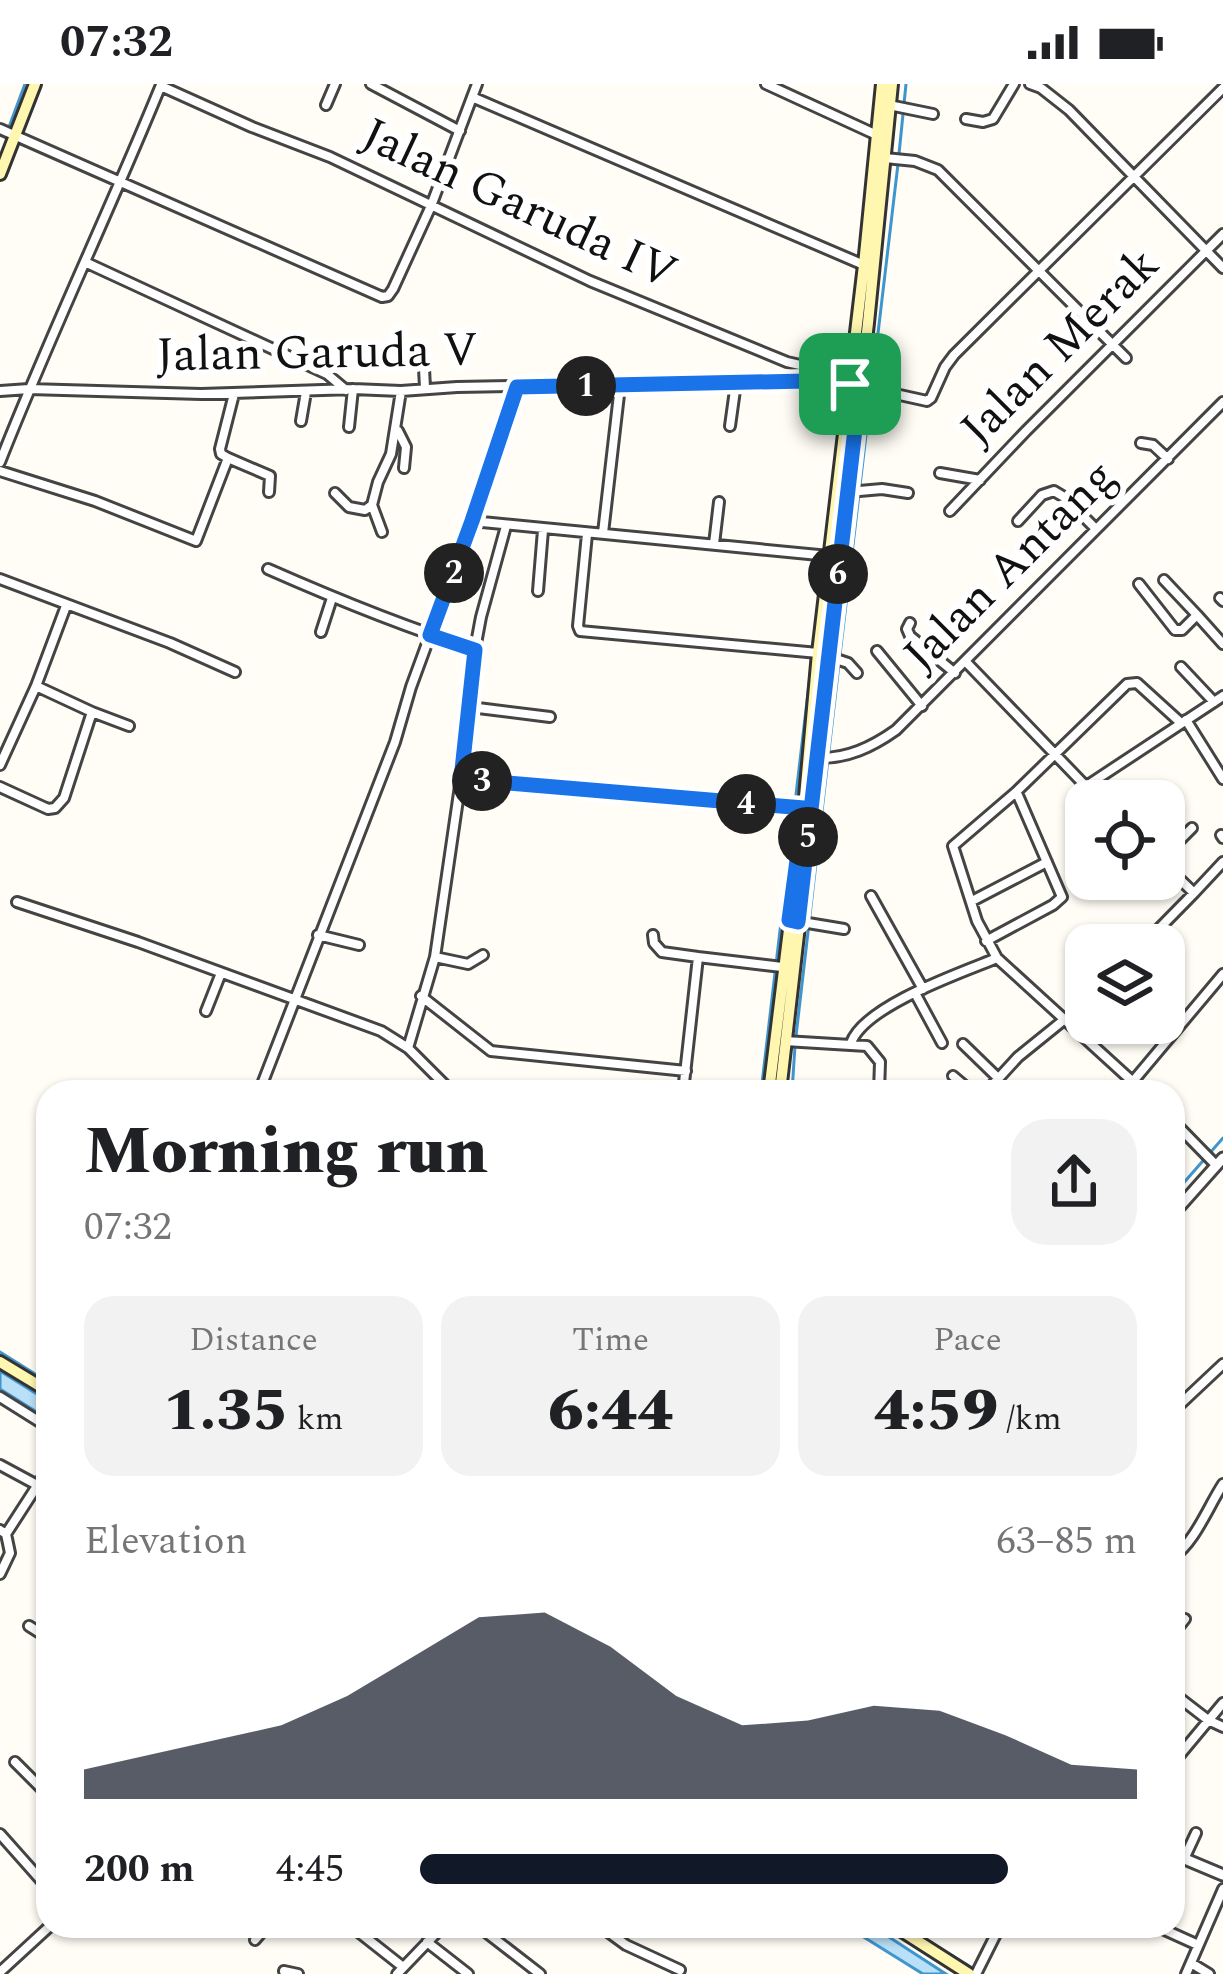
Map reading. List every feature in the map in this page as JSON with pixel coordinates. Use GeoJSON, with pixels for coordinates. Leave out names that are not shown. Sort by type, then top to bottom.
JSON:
{"type":"FeatureCollection","features":[{"type":"Feature","properties":{"kind":"main road"},"geometry":{"type":"LineString","coordinates":[[0,174],[35,84]]}},
{"type":"Feature","properties":{"kind":"main road"},"geometry":{"type":"LineString","coordinates":[[834,557],[857,492],[865,265],[882,137],[883,84]]}},
{"type":"Feature","properties":{"kind":"main road"},"geometry":{"type":"LineString","coordinates":[[882,137],[899,106],[892,84]]}},
{"type":"Feature","properties":{"kind":"main road"},"geometry":{"type":"LineString","coordinates":[[862,322],[895,159],[882,137]]}},
{"type":"Feature","properties":{"kind":"main road"},"geometry":{"type":"LineString","coordinates":[[770,1080],[782,967],[802,922],[825,758],[834,557],[862,382]]}},
{"type":"Feature","properties":{"kind":"main road"},"geometry":{"type":"LineString","coordinates":[[783,1080],[794,1040],[804,808],[832,658]]}},
{"type":"Feature","properties":{"kind":"main road"},"geometry":{"type":"LineString","coordinates":[[0,1362],[36,1384]]}},
{"type":"Feature","properties":{"kind":"main road"},"geometry":{"type":"LineString","coordinates":[[912,1938],[973,1974]]}},
{"type":"Feature","properties":{"kind":"street"},"geometry":{"type":"LineString","coordinates":[[326,105],[335,84]]}},
{"type":"Feature","properties":{"kind":"street"},"geometry":{"type":"LineString","coordinates":[[370,84],[460,130]]}},
{"type":"Feature","properties":{"kind":"street"},"geometry":{"type":"LineString","coordinates":[[766,84],[882,137]]}},
{"type":"Feature","properties":{"kind":"street"},"geometry":{"type":"LineString","coordinates":[[966,119],[993,119],[1014,84]]}},
{"type":"Feature","properties":{"kind":"street"},"geometry":{"type":"LineString","coordinates":[[1030,84],[1069,110],[1223,268]]}},
{"type":"Feature","properties":{"kind":"street"},"geometry":{"type":"LineString","coordinates":[[161,85],[0,467],[196,541],[228,458]]}},
{"type":"Feature","properties":{"kind":"street","name":"Jalan Garuda IV"},"geometry":{"type":"LineString","coordinates":[[161,85],[330,157],[590,280],[787,362],[862,382]]}},
{"type":"Feature","properties":{"kind":"street"},"geometry":{"type":"LineString","coordinates":[[0,129],[385,297],[431,206],[475,85]]}},
{"type":"Feature","properties":{"kind":"street"},"geometry":{"type":"LineString","coordinates":[[862,382],[928,400],[954,355],[1223,88]]}},
{"type":"Feature","properties":{"kind":"street"},"geometry":{"type":"LineString","coordinates":[[472,98],[865,265]]}},
{"type":"Feature","properties":{"kind":"street"},"geometry":{"type":"LineString","coordinates":[[899,106],[933,114]]}},
{"type":"Feature","properties":{"kind":"street"},"geometry":{"type":"LineString","coordinates":[[895,159],[938,170],[1126,358]]}},
{"type":"Feature","properties":{"kind":"street","name":"Jalan Merak"},"geometry":{"type":"LineString","coordinates":[[950,512],[1223,234]]}},
{"type":"Feature","properties":{"kind":"street"},"geometry":{"type":"LineString","coordinates":[[87,263],[327,374],[349,389],[349,427]]}},
{"type":"Feature","properties":{"kind":"street"},"geometry":{"type":"LineString","coordinates":[[423,348],[425,389]]}},
{"type":"Feature","properties":{"kind":"street","name":"Jalan Garuda V"},"geometry":{"type":"LineString","coordinates":[[0,391],[234,394],[862,382]]}},
{"type":"Feature","properties":{"kind":"street"},"geometry":{"type":"LineString","coordinates":[[730,425],[736,383]]}},
{"type":"Feature","properties":{"kind":"street"},"geometry":{"type":"LineString","coordinates":[[603,533],[620,386]]}},
{"type":"Feature","properties":{"kind":"street"},"geometry":{"type":"LineString","coordinates":[[264,1080],[395,742],[517,387]]}},
{"type":"Feature","properties":{"kind":"street"},"geometry":{"type":"LineString","coordinates":[[335,493],[354,508],[365,510],[372,505],[397,430],[401,391]]}},
{"type":"Feature","properties":{"kind":"street"},"geometry":{"type":"LineString","coordinates":[[301,422],[306,392]]}},
{"type":"Feature","properties":{"kind":"street"},"geometry":{"type":"LineString","coordinates":[[234,394],[221,454],[270,476],[269,492]]}},
{"type":"Feature","properties":{"kind":"street","name":"Jalan Antang"},"geometry":{"type":"LineString","coordinates":[[825,758],[884,739],[922,706],[1095,529],[1219,414],[1223,402]]}},
{"type":"Feature","properties":{"kind":"street"},"geometry":{"type":"LineString","coordinates":[[397,430],[406,447],[404,468]]}},
{"type":"Feature","properties":{"kind":"street"},"geometry":{"type":"LineString","coordinates":[[1141,443],[1153,445],[1168,459]]}},
{"type":"Feature","properties":{"kind":"street"},"geometry":{"type":"LineString","coordinates":[[940,473],[980,480]]}},
{"type":"Feature","properties":{"kind":"street"},"geometry":{"type":"LineString","coordinates":[[1018,521],[1042,495],[1054,491],[1095,529]]}},
{"type":"Feature","properties":{"kind":"street"},"geometry":{"type":"LineString","coordinates":[[857,492],[908,493]]}},
{"type":"Feature","properties":{"kind":"street"},"geometry":{"type":"LineString","coordinates":[[714,544],[719,502]]}},
{"type":"Feature","properties":{"kind":"street"},"geometry":{"type":"LineString","coordinates":[[372,505],[382,532]]}},
{"type":"Feature","properties":{"kind":"street"},"geometry":{"type":"LineString","coordinates":[[472,521],[834,557]]}},
{"type":"Feature","properties":{"kind":"street"},"geometry":{"type":"LineString","coordinates":[[407,1048],[435,957],[475,650],[506,526]]}},
{"type":"Feature","properties":{"kind":"street"},"geometry":{"type":"LineString","coordinates":[[538,591],[543,530]]}},
{"type":"Feature","properties":{"kind":"street"},"geometry":{"type":"LineString","coordinates":[[587,534],[580,631],[832,658],[856,673]]}},
{"type":"Feature","properties":{"kind":"street"},"geometry":{"type":"LineString","coordinates":[[268,568],[332,598],[475,650]]}},
{"type":"Feature","properties":{"kind":"street"},"geometry":{"type":"LineString","coordinates":[[0,579],[235,672]]}},
{"type":"Feature","properties":{"kind":"street"},"geometry":{"type":"LineString","coordinates":[[1164,580],[1223,644]]}},
{"type":"Feature","properties":{"kind":"street"},"geometry":{"type":"LineString","coordinates":[[1139,584],[1178,632],[1197,615]]}},
{"type":"Feature","properties":{"kind":"street"},"geometry":{"type":"LineString","coordinates":[[320,632],[332,598]]}},
{"type":"Feature","properties":{"kind":"street"},"geometry":{"type":"LineString","coordinates":[[0,765],[66,605]]}},
{"type":"Feature","properties":{"kind":"street"},"geometry":{"type":"LineString","coordinates":[[910,622],[908,634],[955,673]]}},
{"type":"Feature","properties":{"kind":"street"},"geometry":{"type":"LineString","coordinates":[[877,651],[922,706]]}},
{"type":"Feature","properties":{"kind":"street"},"geometry":{"type":"LineString","coordinates":[[966,662],[1078,780]]}},
{"type":"Feature","properties":{"kind":"street"},"geometry":{"type":"LineString","coordinates":[[1096,780],[1218,699],[1181,668]]}},
{"type":"Feature","properties":{"kind":"street"},"geometry":{"type":"LineString","coordinates":[[1065,1020],[997,958],[986,941],[953,846],[1132,682],[1183,722],[1223,779]]}},
{"type":"Feature","properties":{"kind":"street"},"geometry":{"type":"LineString","coordinates":[[36,686],[128,726]]}},
{"type":"Feature","properties":{"kind":"street"},"geometry":{"type":"LineString","coordinates":[[470,707],[550,717]]}},
{"type":"Feature","properties":{"kind":"street"},"geometry":{"type":"LineString","coordinates":[[0,787],[55,808],[64,798],[92,712]]}},
{"type":"Feature","properties":{"kind":"street"},"geometry":{"type":"LineString","coordinates":[[461,779],[804,808]]}},
{"type":"Feature","properties":{"kind":"street"},"geometry":{"type":"LineString","coordinates":[[986,941],[1060,901],[1062,893],[1016,792]]}},
{"type":"Feature","properties":{"kind":"street"},"geometry":{"type":"LineString","coordinates":[[1185,836],[1192,828]]}},
{"type":"Feature","properties":{"kind":"street"},"geometry":{"type":"LineString","coordinates":[[972,901],[1047,862]]}},
{"type":"Feature","properties":{"kind":"street"},"geometry":{"type":"LineString","coordinates":[[1164,924],[1223,862]]}},
{"type":"Feature","properties":{"kind":"street"},"geometry":{"type":"LineString","coordinates":[[1185,883],[1194,893]]}},
{"type":"Feature","properties":{"kind":"street"},"geometry":{"type":"LineString","coordinates":[[871,896],[942,1043]]}},
{"type":"Feature","properties":{"kind":"street"},"geometry":{"type":"LineString","coordinates":[[17,902],[381,1031],[407,1048],[440,1080]]}},
{"type":"Feature","properties":{"kind":"street"},"geometry":{"type":"LineString","coordinates":[[802,922],[844,928]]}},
{"type":"Feature","properties":{"kind":"street"},"geometry":{"type":"LineString","coordinates":[[318,935],[359,945]]}},
{"type":"Feature","properties":{"kind":"street"},"geometry":{"type":"LineString","coordinates":[[653,935],[662,952],[782,967]]}},
{"type":"Feature","properties":{"kind":"street"},"geometry":{"type":"LineString","coordinates":[[435,957],[468,964],[483,955]]}},
{"type":"Feature","properties":{"kind":"street"},"geometry":{"type":"LineString","coordinates":[[685,1080],[698,957]]}},
{"type":"Feature","properties":{"kind":"street"},"geometry":{"type":"LineString","coordinates":[[851,1043],[872,1016],[997,958]]}},
{"type":"Feature","properties":{"kind":"street"},"geometry":{"type":"LineString","coordinates":[[206,1010],[220,973]]}},
{"type":"Feature","properties":{"kind":"street"},"geometry":{"type":"LineString","coordinates":[[1134,1080],[1223,974]]}},
{"type":"Feature","properties":{"kind":"street"},"geometry":{"type":"LineString","coordinates":[[421,996],[491,1051],[686,1070]]}},
{"type":"Feature","properties":{"kind":"street"},"geometry":{"type":"LineString","coordinates":[[963,1044],[998,1078],[1065,1022]]}},
{"type":"Feature","properties":{"kind":"street"},"geometry":{"type":"LineString","coordinates":[[794,1040],[867,1046],[878,1058],[880,1080]]}},
{"type":"Feature","properties":{"kind":"street"},"geometry":{"type":"LineString","coordinates":[[1092,1044],[1132,1080]]}},
{"type":"Feature","properties":{"kind":"street"},"geometry":{"type":"LineString","coordinates":[[953,1076],[958,1080]]}},
{"type":"Feature","properties":{"kind":"street"},"geometry":{"type":"LineString","coordinates":[[1185,1131],[1220,1161],[1185,1200]]}},
{"type":"Feature","properties":{"kind":"street"},"geometry":{"type":"LineString","coordinates":[[1185,1400],[1223,1364]]}},
{"type":"Feature","properties":{"kind":"street"},"geometry":{"type":"LineString","coordinates":[[0,1397],[36,1420]]}},
{"type":"Feature","properties":{"kind":"street"},"geometry":{"type":"LineString","coordinates":[[0,1465],[36,1485]]}},
{"type":"Feature","properties":{"kind":"street"},"geometry":{"type":"LineString","coordinates":[[1185,1545],[1223,1484]]}},
{"type":"Feature","properties":{"kind":"street"},"geometry":{"type":"LineString","coordinates":[[0,1574],[10,1557],[3,1532],[36,1489]]}},
{"type":"Feature","properties":{"kind":"street"},"geometry":{"type":"LineString","coordinates":[[29,1626],[36,1630]]}},
{"type":"Feature","properties":{"kind":"street"},"geometry":{"type":"LineString","coordinates":[[1185,1702],[1223,1727]]}},
{"type":"Feature","properties":{"kind":"street"},"geometry":{"type":"LineString","coordinates":[[1185,1748],[1223,1703]]}},
{"type":"Feature","properties":{"kind":"street"},"geometry":{"type":"LineString","coordinates":[[15,1762],[36,1783]]}},
{"type":"Feature","properties":{"kind":"street"},"geometry":{"type":"LineString","coordinates":[[1185,1848],[1196,1833]]}},
{"type":"Feature","properties":{"kind":"street"},"geometry":{"type":"LineString","coordinates":[[0,1834],[36,1874]]}},
{"type":"Feature","properties":{"kind":"street"},"geometry":{"type":"LineString","coordinates":[[1185,1859],[1223,1875]]}},
{"type":"Feature","properties":{"kind":"street"},"geometry":{"type":"LineString","coordinates":[[1186,1974],[1223,1889]]}},
{"type":"Feature","properties":{"kind":"street"},"geometry":{"type":"LineString","coordinates":[[0,1972],[37,1938]]}},
{"type":"Feature","properties":{"kind":"street"},"geometry":{"type":"LineString","coordinates":[[364,1938],[399,1972],[432,1938]]}},
{"type":"Feature","properties":{"kind":"street"},"geometry":{"type":"LineString","coordinates":[[494,1938],[540,1974]]}},
{"type":"Feature","properties":{"kind":"street"},"geometry":{"type":"LineString","coordinates":[[616,1938],[680,1970]]}},
{"type":"Feature","properties":{"kind":"street"},"geometry":{"type":"LineString","coordinates":[[973,1974],[993,1938]]}},
{"type":"Feature","properties":{"kind":"street"},"geometry":{"type":"LineString","coordinates":[[1183,1938],[1198,1945]]}},
{"type":"Feature","properties":{"kind":"street"},"geometry":{"type":"LineString","coordinates":[[428,1942],[468,1974]]}},
{"type":"Feature","properties":{"kind":"street"},"geometry":{"type":"LineString","coordinates":[[1191,1963],[1209,1974]]}},
{"type":"Feature","properties":{"kind":"street"},"geometry":{"type":"LineString","coordinates":[[284,1971],[298,1974]]}},
{"type":"Feature","properties":{"kind":"water"},"geometry":{"type":"Polygon","coordinates":[[[0,1371],[36,1394],[36,1412],[0,1389],[0,1371]]]}},
{"type":"Feature","properties":{"kind":"water"},"geometry":{"type":"Polygon","coordinates":[[[865,1938],[890,1938],[946,1974],[923,1974],[865,1938]]]}},
{"type":"Feature","properties":{"kind":"waterway"},"geometry":{"type":"LineString","coordinates":[[9,127],[25,84]]}},
{"type":"Feature","properties":{"kind":"waterway"},"geometry":{"type":"LineString","coordinates":[[899,154],[906,84]]}},
{"type":"Feature","properties":{"kind":"waterway"},"geometry":{"type":"LineString","coordinates":[[840,655],[898,164]]}},
{"type":"Feature","properties":{"kind":"waterway"},"geometry":{"type":"LineString","coordinates":[[762,1080],[861,242]]}},
{"type":"Feature","properties":{"kind":"waterway"},"geometry":{"type":"LineString","coordinates":[[796,1036],[839,664]]}},
{"type":"Feature","properties":{"kind":"waterway"},"geometry":{"type":"LineString","coordinates":[[793,1080],[795,1046]]}},
{"type":"Feature","properties":{"kind":"waterway"},"geometry":{"type":"LineString","coordinates":[[1185,1181],[1223,1138]]}},
{"type":"Feature","properties":{"kind":"waterway"},"geometry":{"type":"LineString","coordinates":[[1185,1207],[1223,1166]]}},
{"type":"Feature","properties":{"kind":"waterway"},"geometry":{"type":"LineString","coordinates":[[0,1352],[36,1374]]}},
{"type":"Feature","properties":{"kind":"waterway"},"geometry":{"type":"LineString","coordinates":[[924,1938],[974,1969]]}},
{"type":"Feature","properties":{"kind":"route"},"geometry":{"type":"LineString","coordinates":[[850,384],[860,386],[798,922],[789,920],[804,808],[461,779],[475,650],[430,635],[517,387],[850,384]]}}]}
